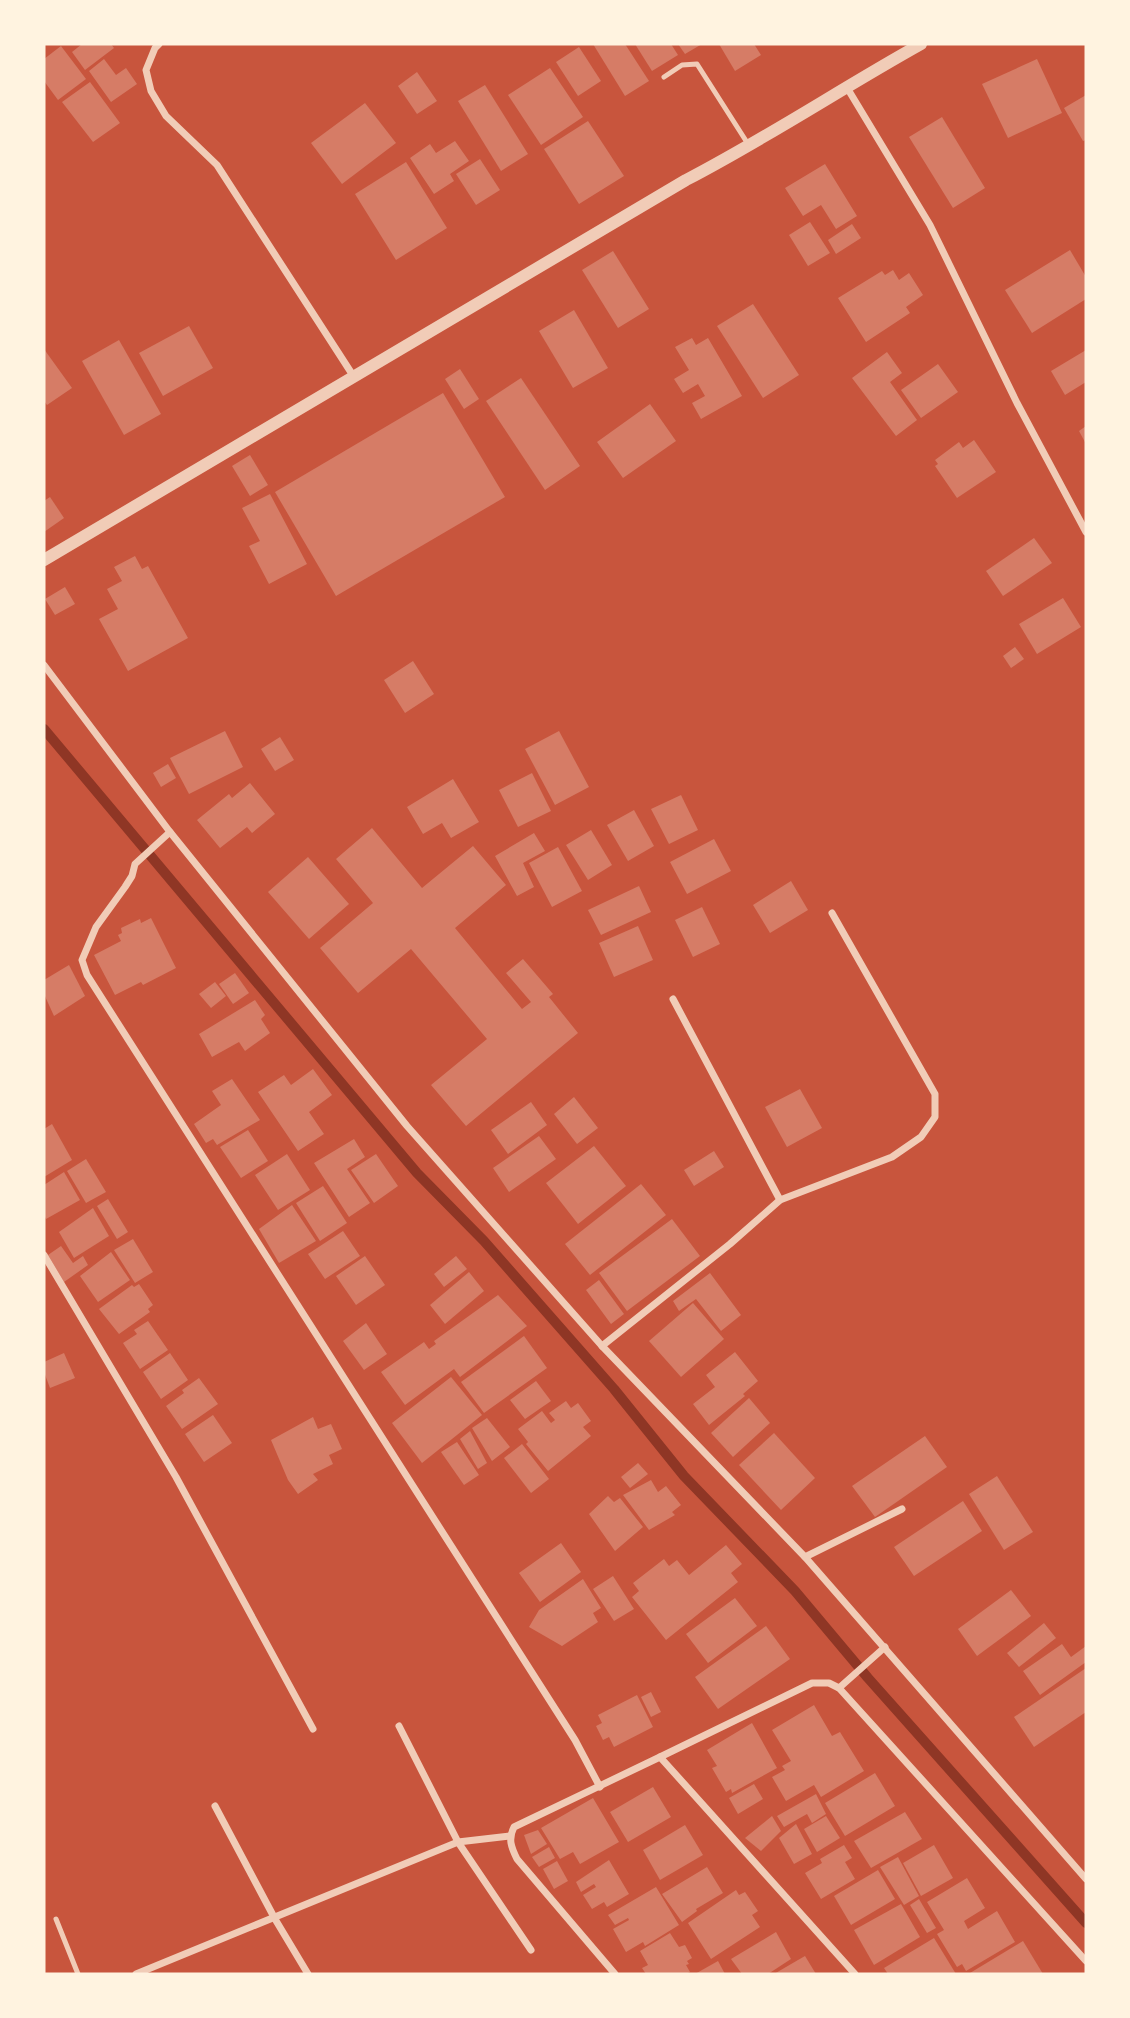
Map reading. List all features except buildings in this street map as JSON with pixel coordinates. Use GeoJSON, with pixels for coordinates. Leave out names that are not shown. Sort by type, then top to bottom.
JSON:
{"type":"FeatureCollection","features":[{"type":"Feature","properties":{"kind":"street"},"geometry":{"type":"LineString","coordinates":[[159,44],[146,70],[151,91],[166,116],[218,165],[354,376]]}},
{"type":"Feature","properties":{"kind":"street"},"geometry":{"type":"LineString","coordinates":[[44,560],[686,180],[749,147],[846,85],[921,44]]}},
{"type":"Feature","properties":{"kind":"street"},"geometry":{"type":"LineString","coordinates":[[846,85],[930,225],[1017,403],[1086,532]]}},
{"type":"Feature","properties":{"kind":"street"},"geometry":{"type":"LineString","coordinates":[[44,665],[170,832],[407,1126],[602,1346],[805,1557],[1086,1879]]}},
{"type":"Feature","properties":{"kind":"street"},"geometry":{"type":"LineString","coordinates":[[170,832],[135,864],[132,876],[96,927],[82,960],[87,975],[575,1740],[600,1787]]}},
{"type":"Feature","properties":{"kind":"street"},"geometry":{"type":"LineString","coordinates":[[602,1346],[730,1244],[780,1200],[892,1157],[921,1137],[934,1116],[935,1094],[832,913]]}},
{"type":"Feature","properties":{"kind":"street"},"geometry":{"type":"LineString","coordinates":[[673,999],[780,1200]]}},
{"type":"Feature","properties":{"kind":"street"},"geometry":{"type":"LineString","coordinates":[[44,1255],[176,1477],[313,1728]]}},
{"type":"Feature","properties":{"kind":"street"},"geometry":{"type":"LineString","coordinates":[[805,1557],[902,1509]]}},
{"type":"Feature","properties":{"kind":"street"},"geometry":{"type":"LineString","coordinates":[[839,1688],[886,1647]]}},
{"type":"Feature","properties":{"kind":"street"},"geometry":{"type":"LineString","coordinates":[[615,1974],[517,1859],[511,1847],[510,1836],[514,1827],[812,1683],[829,1683],[839,1688],[1086,1961]]}},
{"type":"Feature","properties":{"kind":"street"},"geometry":{"type":"LineString","coordinates":[[399,1726],[458,1842],[531,1950]]}},
{"type":"Feature","properties":{"kind":"street"},"geometry":{"type":"LineString","coordinates":[[660,1757],[855,1974]]}},
{"type":"Feature","properties":{"kind":"street"},"geometry":{"type":"LineString","coordinates":[[215,1806],[275,1919],[308,1974]]}},
{"type":"Feature","properties":{"kind":"street"},"geometry":{"type":"LineString","coordinates":[[136,1974],[458,1842],[510,1836]]}},
{"type":"Feature","properties":{"kind":"lane"},"geometry":{"type":"LineString","coordinates":[[664,77],[682,65],[697,64],[749,147]]}},
{"type":"Feature","properties":{"kind":"lane"},"geometry":{"type":"LineString","coordinates":[[56,1919],[78,1974]]}},
{"type":"Feature","properties":{"kind":"waterway"},"geometry":{"type":"LineString","coordinates":[[44,729],[417,1173],[484,1241],[614,1389],[684,1476],[795,1591],[868,1678],[1086,1923]]}}]}
